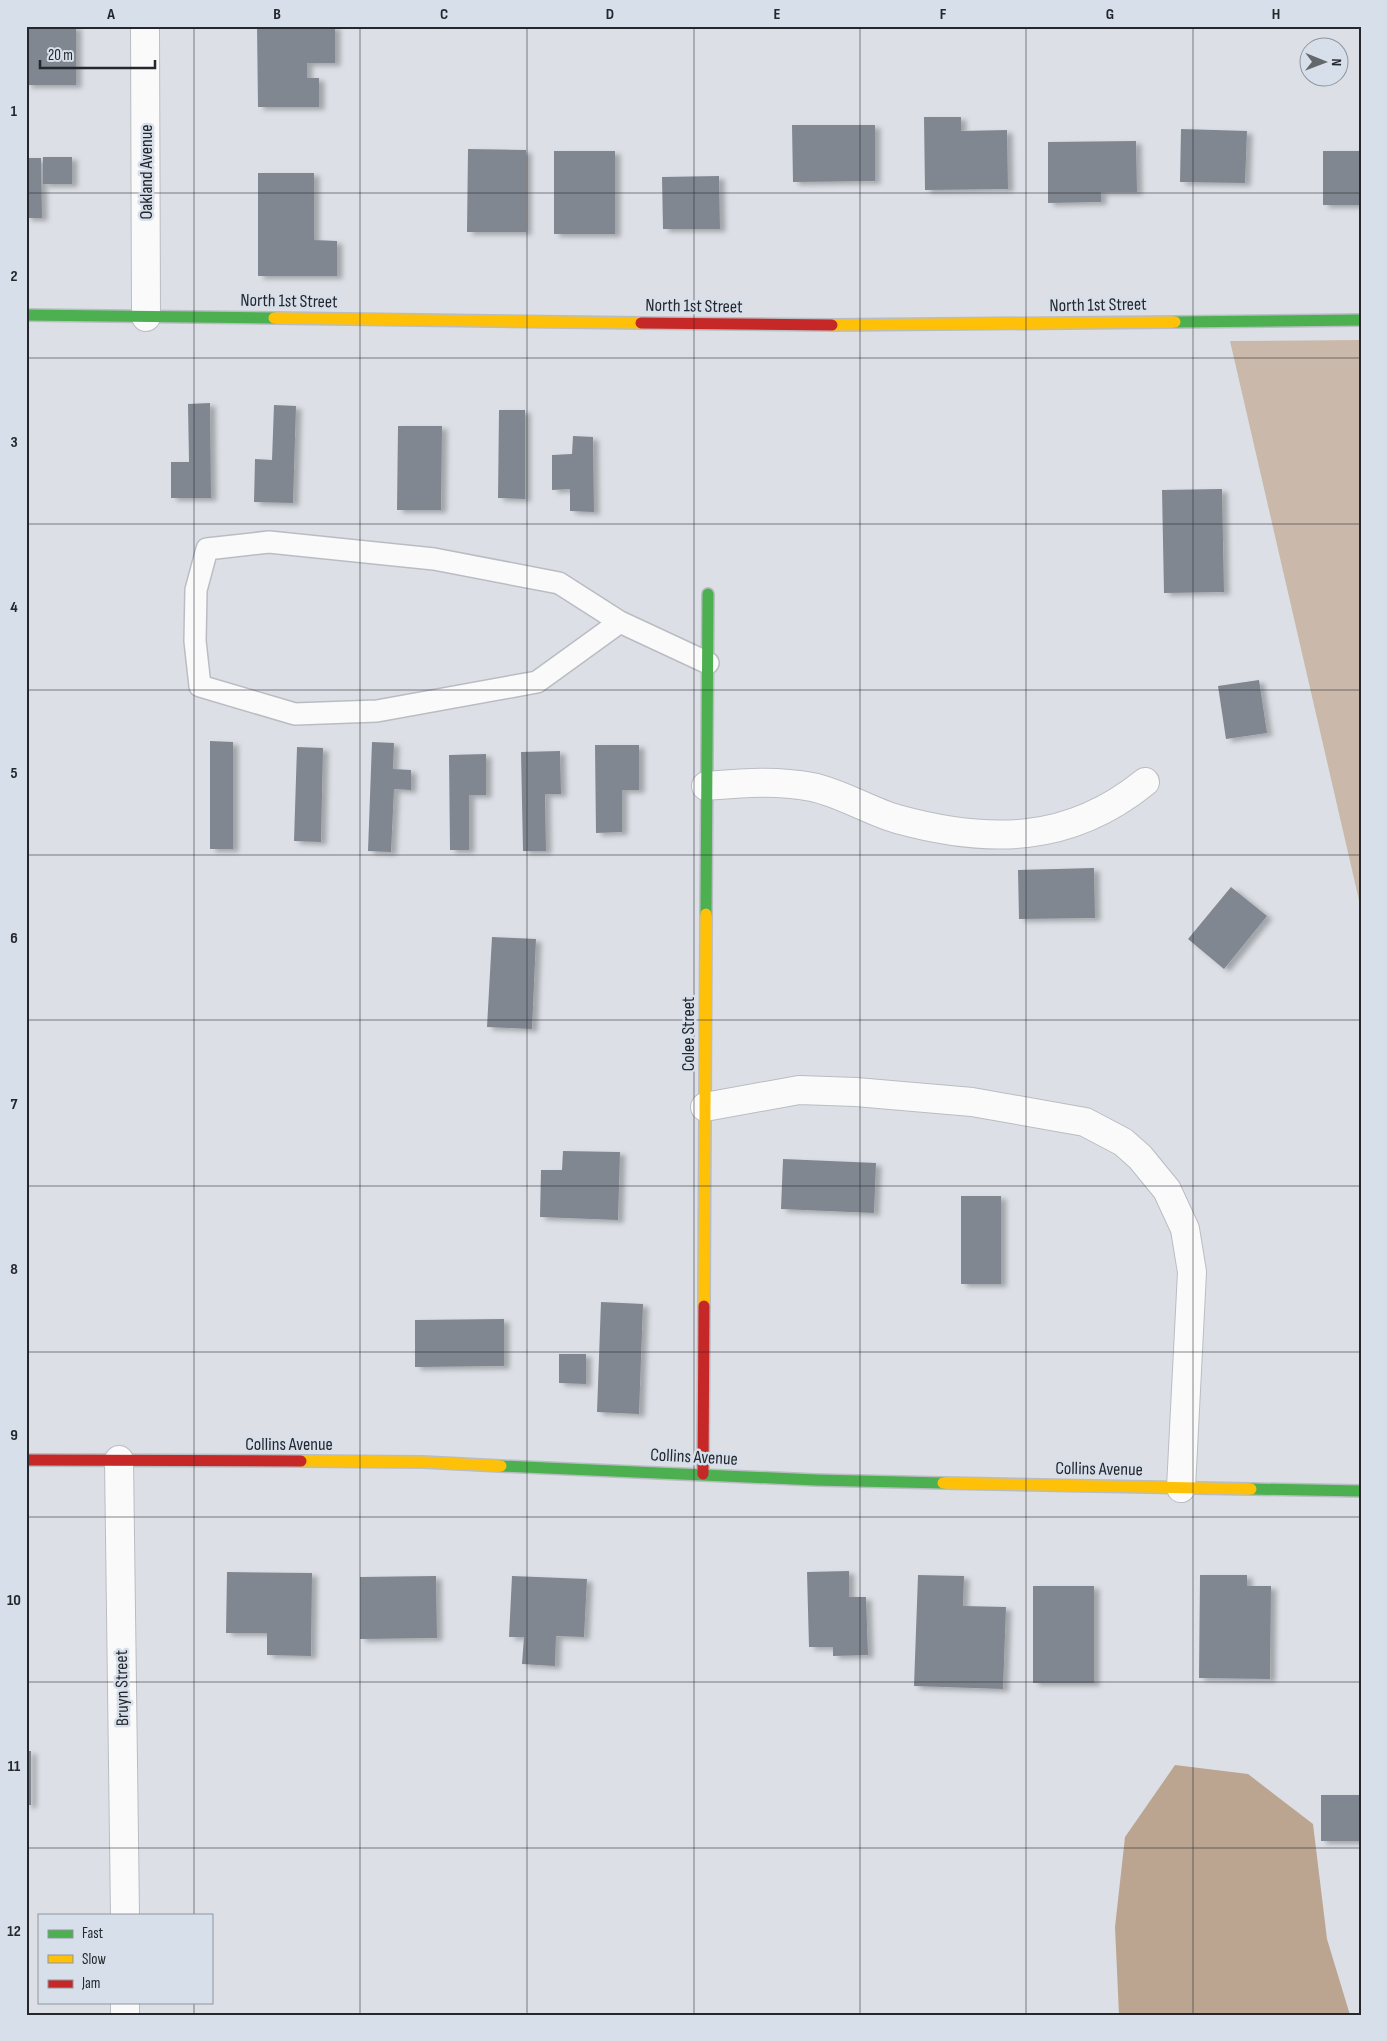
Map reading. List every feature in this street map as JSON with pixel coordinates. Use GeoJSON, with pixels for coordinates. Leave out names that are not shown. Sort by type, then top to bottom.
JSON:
{"type":"FeatureCollection","features":[{"type":"Feature","properties":{"kind":"street","name":"Oakland Avenue"},"geometry":{"type":"LineString","coordinates":[[145,26],[146,317]]}},
{"type":"Feature","properties":{"kind":"street","name":"North 1st Street"},"geometry":{"type":"LineString","coordinates":[[26,315],[832,325],[1361,320]]}},
{"type":"Feature","properties":{"kind":"street","name":"Colee Street"},"geometry":{"type":"LineString","coordinates":[[703,1474],[708,594]]}},
{"type":"Feature","properties":{"kind":"street"},"geometry":{"type":"LineString","coordinates":[[706,786],[775,781],[814,787],[896,818],[950,831],[1005,835],[1050,830],[1089,818],[1124,799],[1145,782]]}},
{"type":"Feature","properties":{"kind":"street"},"geometry":{"type":"LineString","coordinates":[[705,1107],[799,1090],[866,1093],[972,1102],[1085,1122],[1124,1142],[1140,1156],[1167,1190],[1185,1229],[1188,1246],[1192,1272],[1181,1488]]}},
{"type":"Feature","properties":{"kind":"street","name":"Collins Avenue"},"geometry":{"type":"LineString","coordinates":[[26,1460],[423,1462],[816,1480],[1361,1491]]}},
{"type":"Feature","properties":{"kind":"street","name":"Bruyn Street"},"geometry":{"type":"LineString","coordinates":[[119,1460],[125,1914]]}},
{"type":"Feature","properties":{"kind":"lane"},"geometry":{"type":"LineString","coordinates":[[620,622],[537,682],[376,711],[295,714],[200,686],[195,641],[196,590],[207,549],[269,542],[434,560],[559,583],[620,622],[708,664]]}},
{"type":"Feature","properties":{"kind":"shaded area"},"geometry":{"type":"Polygon","coordinates":[[[1361,340],[1361,909],[1230,341],[1361,340]]]}},
{"type":"Feature","properties":{"kind":"shaded area"},"geometry":{"type":"Polygon","coordinates":[[[1175,1765],[1248,1774],[1313,1824],[1327,1939],[1350,2015],[1119,2015],[1115,1927],[1125,1837],[1175,1765]]]}},
{"type":"Feature","properties":{"kind":"building"},"geometry":{"type":"Polygon","coordinates":[[[26,26],[76,26],[76,85],[26,85],[26,26]]]}},
{"type":"Feature","properties":{"kind":"building"},"geometry":{"type":"Polygon","coordinates":[[[257,26],[335,26],[335,63],[307,63],[307,78],[319,78],[319,107],[258,107],[257,26]]]}},
{"type":"Feature","properties":{"kind":"building"},"geometry":{"type":"Polygon","coordinates":[[[924,117],[961,117],[961,131],[1007,130],[1008,189],[925,190],[924,117]]]}},
{"type":"Feature","properties":{"kind":"building"},"geometry":{"type":"Polygon","coordinates":[[[792,125],[875,125],[875,181],[793,182],[792,125]]]}},
{"type":"Feature","properties":{"kind":"building"},"geometry":{"type":"Polygon","coordinates":[[[1181,129],[1247,131],[1245,183],[1180,182],[1181,129]]]}},
{"type":"Feature","properties":{"kind":"building"},"geometry":{"type":"Polygon","coordinates":[[[1136,141],[1137,192],[1101,192],[1101,202],[1048,203],[1048,142],[1136,141]]]}},
{"type":"Feature","properties":{"kind":"building"},"geometry":{"type":"Polygon","coordinates":[[[468,149],[526,150],[526,232],[467,232],[468,149]]]}},
{"type":"Feature","properties":{"kind":"building"},"geometry":{"type":"Polygon","coordinates":[[[554,151],[615,151],[615,234],[554,234],[554,151]]]}},
{"type":"Feature","properties":{"kind":"building"},"geometry":{"type":"Polygon","coordinates":[[[1323,151],[1361,151],[1361,205],[1323,205],[1323,151]]]}},
{"type":"Feature","properties":{"kind":"building"},"geometry":{"type":"Polygon","coordinates":[[[43,157],[72,157],[72,184],[43,184],[43,157]]]}},
{"type":"Feature","properties":{"kind":"building"},"geometry":{"type":"Polygon","coordinates":[[[26,158],[41,158],[42,218],[26,218],[26,158]]]}},
{"type":"Feature","properties":{"kind":"building"},"geometry":{"type":"Polygon","coordinates":[[[258,173],[314,173],[314,240],[337,241],[337,276],[258,276],[258,173]]]}},
{"type":"Feature","properties":{"kind":"building"},"geometry":{"type":"Polygon","coordinates":[[[719,176],[720,229],[663,229],[662,177],[719,176]]]}},
{"type":"Feature","properties":{"kind":"building"},"geometry":{"type":"Polygon","coordinates":[[[210,403],[211,498],[171,498],[171,462],[189,462],[188,404],[210,403]]]}},
{"type":"Feature","properties":{"kind":"building"},"geometry":{"type":"Polygon","coordinates":[[[274,405],[296,406],[293,503],[254,502],[255,459],[272,460],[274,405]]]}},
{"type":"Feature","properties":{"kind":"building"},"geometry":{"type":"Polygon","coordinates":[[[499,410],[525,410],[525,499],[498,498],[499,410]]]}},
{"type":"Feature","properties":{"kind":"building"},"geometry":{"type":"Polygon","coordinates":[[[398,426],[442,426],[441,510],[397,510],[398,426]]]}},
{"type":"Feature","properties":{"kind":"building"},"geometry":{"type":"Polygon","coordinates":[[[573,436],[593,437],[594,512],[570,511],[570,489],[552,490],[552,455],[572,454],[573,436]]]}},
{"type":"Feature","properties":{"kind":"building"},"geometry":{"type":"Polygon","coordinates":[[[1222,489],[1224,592],[1164,593],[1162,490],[1222,489]]]}},
{"type":"Feature","properties":{"kind":"building"},"geometry":{"type":"Polygon","coordinates":[[[1259,680],[1267,733],[1226,739],[1218,686],[1259,680]]]}},
{"type":"Feature","properties":{"kind":"building"},"geometry":{"type":"Polygon","coordinates":[[[210,741],[233,742],[233,849],[210,849],[210,741]]]}},
{"type":"Feature","properties":{"kind":"building"},"geometry":{"type":"Polygon","coordinates":[[[372,742],[394,743],[393,769],[411,770],[411,790],[394,789],[391,852],[368,851],[372,742]]]}},
{"type":"Feature","properties":{"kind":"building"},"geometry":{"type":"Polygon","coordinates":[[[595,745],[639,745],[639,790],[622,790],[622,832],[596,833],[595,745]]]}},
{"type":"Feature","properties":{"kind":"building"},"geometry":{"type":"Polygon","coordinates":[[[297,747],[323,748],[321,842],[294,841],[297,747]]]}},
{"type":"Feature","properties":{"kind":"building"},"geometry":{"type":"Polygon","coordinates":[[[560,751],[561,794],[545,794],[546,851],[523,851],[521,752],[560,751]]]}},
{"type":"Feature","properties":{"kind":"building"},"geometry":{"type":"Polygon","coordinates":[[[486,754],[486,795],[469,795],[469,850],[450,850],[449,755],[486,754]]]}},
{"type":"Feature","properties":{"kind":"building"},"geometry":{"type":"Polygon","coordinates":[[[1094,868],[1095,918],[1019,919],[1018,870],[1094,868]]]}},
{"type":"Feature","properties":{"kind":"building"},"geometry":{"type":"Polygon","coordinates":[[[1231,887],[1267,916],[1224,969],[1188,939],[1231,887]]]}},
{"type":"Feature","properties":{"kind":"building"},"geometry":{"type":"Polygon","coordinates":[[[492,937],[536,939],[532,1029],[487,1027],[492,937]]]}},
{"type":"Feature","properties":{"kind":"building"},"geometry":{"type":"Polygon","coordinates":[[[563,1151],[620,1152],[618,1220],[540,1217],[541,1170],[562,1170],[563,1151]]]}},
{"type":"Feature","properties":{"kind":"building"},"geometry":{"type":"Polygon","coordinates":[[[783,1159],[876,1163],[874,1213],[781,1209],[783,1159]]]}},
{"type":"Feature","properties":{"kind":"building"},"geometry":{"type":"Polygon","coordinates":[[[961,1196],[1001,1196],[1001,1284],[961,1284],[961,1196]]]}},
{"type":"Feature","properties":{"kind":"building"},"geometry":{"type":"Polygon","coordinates":[[[601,1302],[643,1304],[639,1414],[597,1412],[601,1302]]]}},
{"type":"Feature","properties":{"kind":"building"},"geometry":{"type":"Polygon","coordinates":[[[504,1319],[504,1366],[415,1367],[415,1320],[504,1319]]]}},
{"type":"Feature","properties":{"kind":"building"},"geometry":{"type":"Polygon","coordinates":[[[559,1354],[586,1354],[586,1384],[559,1383],[559,1354]]]}},
{"type":"Feature","properties":{"kind":"building"},"geometry":{"type":"Polygon","coordinates":[[[849,1571],[849,1597],[866,1597],[868,1655],[833,1656],[833,1647],[809,1647],[807,1572],[849,1571]]]}},
{"type":"Feature","properties":{"kind":"building"},"geometry":{"type":"Polygon","coordinates":[[[227,1572],[312,1573],[311,1656],[267,1655],[267,1633],[226,1633],[227,1572]]]}},
{"type":"Feature","properties":{"kind":"building"},"geometry":{"type":"Polygon","coordinates":[[[918,1575],[964,1576],[963,1606],[1006,1607],[1003,1689],[914,1686],[918,1575]]]}},
{"type":"Feature","properties":{"kind":"building"},"geometry":{"type":"Polygon","coordinates":[[[1200,1575],[1247,1575],[1247,1586],[1271,1586],[1270,1679],[1199,1678],[1200,1575]]]}},
{"type":"Feature","properties":{"kind":"building"},"geometry":{"type":"Polygon","coordinates":[[[436,1576],[437,1638],[360,1639],[360,1577],[436,1576]]]}},
{"type":"Feature","properties":{"kind":"building"},"geometry":{"type":"Polygon","coordinates":[[[512,1576],[587,1579],[584,1637],[556,1636],[555,1666],[522,1664],[524,1637],[509,1637],[512,1576]]]}},
{"type":"Feature","properties":{"kind":"building"},"geometry":{"type":"Polygon","coordinates":[[[1033,1586],[1094,1586],[1094,1683],[1033,1683],[1033,1586]]]}},
{"type":"Feature","properties":{"kind":"building"},"geometry":{"type":"Polygon","coordinates":[[[26,1751],[31,1751],[31,1805],[26,1805],[26,1751]]]}},
{"type":"Feature","properties":{"kind":"building"},"geometry":{"type":"Polygon","coordinates":[[[1321,1795],[1361,1795],[1361,1841],[1321,1841],[1321,1795]]]}},
{"type":"Feature","properties":{"kind":"traffic: fast"},"geometry":{"type":"LineString","coordinates":[[26,315],[274,318]]}},
{"type":"Feature","properties":{"kind":"traffic: fast"},"geometry":{"type":"LineString","coordinates":[[1175,322],[1361,320]]}},
{"type":"Feature","properties":{"kind":"traffic: fast"},"geometry":{"type":"LineString","coordinates":[[706,914],[708,594]]}},
{"type":"Feature","properties":{"kind":"traffic: fast"},"geometry":{"type":"LineString","coordinates":[[501,1466],[816,1480],[943,1483]]}},
{"type":"Feature","properties":{"kind":"traffic: fast"},"geometry":{"type":"LineString","coordinates":[[1251,1489],[1361,1491]]}},
{"type":"Feature","properties":{"kind":"traffic: slow"},"geometry":{"type":"LineString","coordinates":[[274,318],[641,323]]}},
{"type":"Feature","properties":{"kind":"traffic: slow"},"geometry":{"type":"LineString","coordinates":[[832,325],[1175,322]]}},
{"type":"Feature","properties":{"kind":"traffic: slow"},"geometry":{"type":"LineString","coordinates":[[704,1306],[706,914]]}},
{"type":"Feature","properties":{"kind":"traffic: slow"},"geometry":{"type":"LineString","coordinates":[[301,1461],[423,1462],[501,1466]]}},
{"type":"Feature","properties":{"kind":"traffic: slow"},"geometry":{"type":"LineString","coordinates":[[943,1483],[1251,1489]]}},
{"type":"Feature","properties":{"kind":"traffic: jam"},"geometry":{"type":"LineString","coordinates":[[641,323],[832,325]]}},
{"type":"Feature","properties":{"kind":"traffic: jam"},"geometry":{"type":"LineString","coordinates":[[703,1474],[704,1306]]}},
{"type":"Feature","properties":{"kind":"traffic: jam"},"geometry":{"type":"LineString","coordinates":[[26,1460],[301,1461]]}}]}
